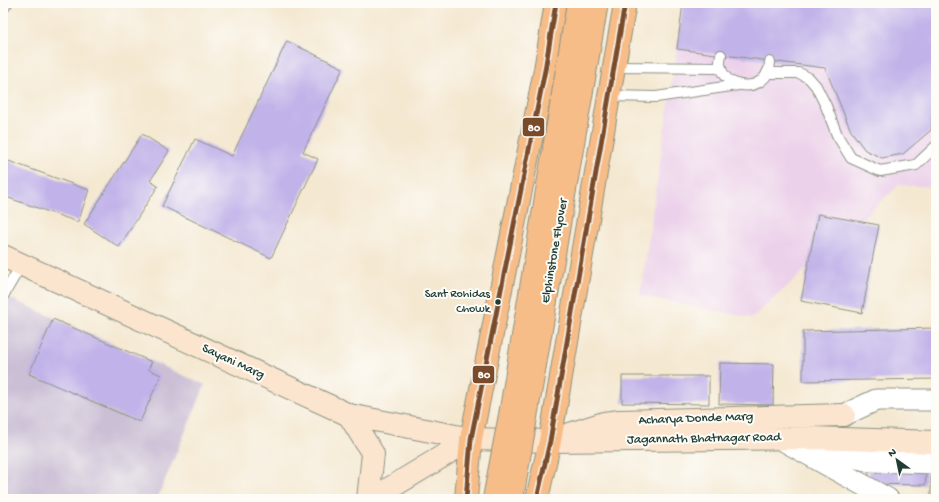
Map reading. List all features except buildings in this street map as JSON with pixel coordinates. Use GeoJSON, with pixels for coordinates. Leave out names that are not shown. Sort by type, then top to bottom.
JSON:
{"type":"FeatureCollection","features":[{"type":"Feature","properties":{"kind":"main road"},"geometry":{"type":"LineString","coordinates":[[466,499],[471,439],[545,70],[556,3]]}},
{"type":"Feature","properties":{"kind":"main road","name":"Elphinstone Flyover"},"geometry":{"type":"LineString","coordinates":[[494,499],[511,407],[578,3]]}},
{"type":"Feature","properties":{"kind":"main road","name":"Elphinstone Flyover"},"geometry":{"type":"LineString","coordinates":[[512,499],[597,3]]}},
{"type":"Feature","properties":{"kind":"main road"},"geometry":{"type":"LineString","coordinates":[[537,499],[550,441],[625,3]]}},
{"type":"Feature","properties":{"kind":"main road"},"geometry":{"type":"LineString","coordinates":[[545,70],[611,80]]}},
{"type":"Feature","properties":{"kind":"main road","name":"Sayani Marg"},"geometry":{"type":"LineString","coordinates":[[12,260],[349,415],[471,439]]}},
{"type":"Feature","properties":{"kind":"main road"},"geometry":{"type":"LineString","coordinates":[[349,415],[373,454],[368,499]]}},
{"type":"Feature","properties":{"kind":"main road","name":"Acharya Donde Marg"},"geometry":{"type":"LineString","coordinates":[[550,441],[604,423],[620,421],[844,415]]}},
{"type":"Feature","properties":{"kind":"main road","name":"Jagannath Bhatnagar Road"},"geometry":{"type":"LineString","coordinates":[[471,439],[550,441],[812,438],[936,442]]}},
{"type":"Feature","properties":{"kind":"main road"},"geometry":{"type":"LineString","coordinates":[[372,499],[471,439]]}},
{"type":"Feature","properties":{"kind":"street"},"geometry":{"type":"LineString","coordinates":[[844,415],[876,400],[936,400]]}},
{"type":"Feature","properties":{"kind":"street"},"geometry":{"type":"LineString","coordinates":[[779,438],[888,499]]}},
{"type":"Feature","properties":{"kind":"street"},"geometry":{"type":"LineString","coordinates":[[812,438],[849,456],[870,461],[936,463]]}},
{"type":"Feature","properties":{"kind":"lane"},"geometry":{"type":"LineString","coordinates":[[721,55],[721,68],[725,76],[738,85]]}},
{"type":"Feature","properties":{"kind":"lane"},"geometry":{"type":"LineString","coordinates":[[611,80],[656,97],[738,85],[746,86],[755,84],[762,80],[767,73],[770,62]]}},
{"type":"Feature","properties":{"kind":"lane"},"geometry":{"type":"LineString","coordinates":[[611,80],[721,68]]}},
{"type":"Feature","properties":{"kind":"lane"},"geometry":{"type":"LineString","coordinates":[[767,73],[799,73],[809,78],[816,86],[826,106],[837,135],[851,158],[880,171],[916,165],[936,146]]}},
{"type":"Feature","properties":{"kind":"lane"},"geometry":{"type":"LineString","coordinates":[[3,296],[12,260]]}},
{"type":"Feature","properties":{"kind":"shaded area"},"geometry":{"type":"Polygon","coordinates":[[[936,3],[936,187],[899,185],[752,318],[640,296],[677,49],[936,3]]]}},
{"type":"Feature","properties":{"kind":"shaded area"},"geometry":{"type":"Polygon","coordinates":[[[3,295],[205,385],[157,499],[3,499],[3,295]]]}},
{"type":"Feature","properties":{"kind":"transit line","name":"80"},"geometry":{"type":"LineString","coordinates":[[466,499],[471,439],[545,70],[556,3]]}},
{"type":"Feature","properties":{"kind":"transit line","name":"80"},"geometry":{"type":"LineString","coordinates":[[537,499],[550,441],[625,3]]}},
{"type":"Feature","properties":{"kind":"place","name":"Sant Rohidas Chowk"},"geometry":{"type":"Point","coordinates":[498,302]}}]}
